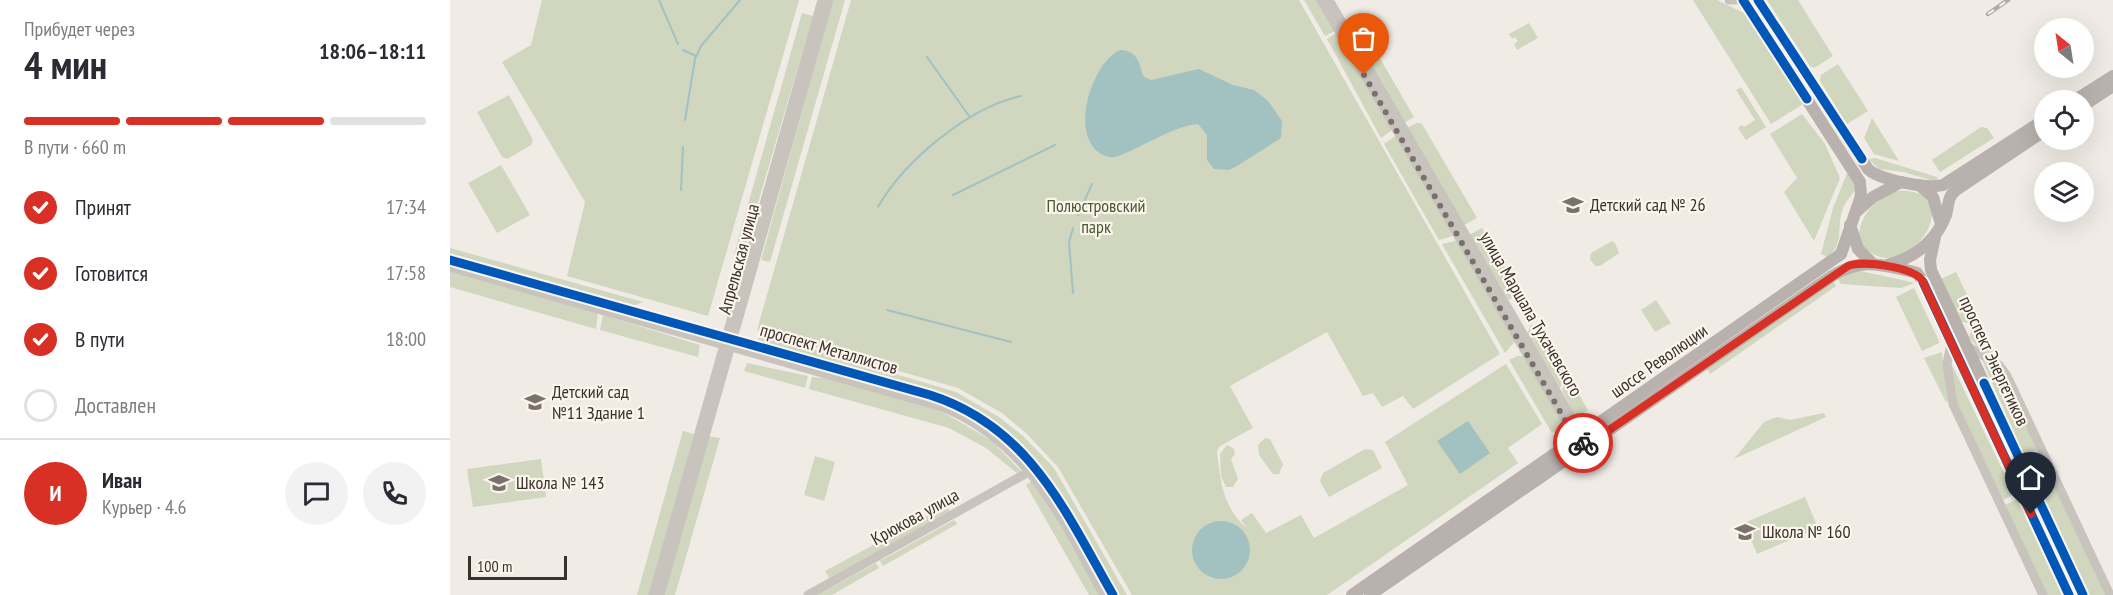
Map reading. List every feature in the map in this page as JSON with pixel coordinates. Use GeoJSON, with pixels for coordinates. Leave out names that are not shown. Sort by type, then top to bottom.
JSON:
{"type":"FeatureCollection","features":[{"type":"Feature","properties":{"kind":"main road"},"geometry":{"type":"LineString","coordinates":[[1744,0],[1860,182],[1862,192],[1856,212]]}},
{"type":"Feature","properties":{"kind":"main road"},"geometry":{"type":"LineString","coordinates":[[1758,0],[1868,169],[1878,177],[1902,182],[1942,185],[2034,126]]}},
{"type":"Feature","properties":{"kind":"main road"},"geometry":{"type":"LineString","coordinates":[[2091,90],[2113,76]]}},
{"type":"Feature","properties":{"kind":"main road"},"geometry":{"type":"LineString","coordinates":[[2094,98],[2113,86]]}},
{"type":"Feature","properties":{"kind":"main road","name":"шоссе Революции"},"geometry":{"type":"LineString","coordinates":[[1352,595],[1582,440],[1848,266],[1878,265],[1906,260],[1935,237],[1954,192],[2034,138]]}},
{"type":"Feature","properties":{"kind":"main road","name":"шоссе Революции"},"geometry":{"type":"LineString","coordinates":[[1370,595],[1582,440],[1837,259],[1841,254],[1856,212],[1873,197],[1902,182]]}},
{"type":"Feature","properties":{"kind":"main road"},"geometry":{"type":"LineString","coordinates":[[1916,183],[1932,197],[1941,224]]}},
{"type":"Feature","properties":{"kind":"main road"},"geometry":{"type":"LineString","coordinates":[[1850,225],[1858,249],[1878,265]]}},
{"type":"Feature","properties":{"kind":"main road","name":"проспект Энергетиков"},"geometry":{"type":"LineString","coordinates":[[1935,237],[1930,260],[1931,270],[2083,595]]}},
{"type":"Feature","properties":{"kind":"main road","name":"проспект Энергетиков"},"geometry":{"type":"LineString","coordinates":[[1878,265],[1917,273],[2069,595]]}},
{"type":"Feature","properties":{"kind":"street","name":"Апрельская улица"},"geometry":{"type":"LineString","coordinates":[[660,595],[822,0]]}},
{"type":"Feature","properties":{"kind":"street","name":"Апрельская улица"},"geometry":{"type":"LineString","coordinates":[[653,595],[829,0]]}},
{"type":"Feature","properties":{"kind":"street","name":"улица Маршала Тухачевского"},"geometry":{"type":"LineString","coordinates":[[1321,0],[1582,440]]}},
{"type":"Feature","properties":{"kind":"street","name":"улица Маршала Тухачевского"},"geometry":{"type":"LineString","coordinates":[[1329,0],[1582,440]]}},
{"type":"Feature","properties":{"kind":"street"},"geometry":{"type":"LineString","coordinates":[[1729,0],[1744,0]]}},
{"type":"Feature","properties":{"kind":"street","name":"проспект Металлистов"},"geometry":{"type":"LineString","coordinates":[[450,260],[945,408],[962,416],[994,437],[1034,469],[1113,595]]}},
{"type":"Feature","properties":{"kind":"street","name":"проспект Металлистов"},"geometry":{"type":"LineString","coordinates":[[450,267],[728,343]]}},
{"type":"Feature","properties":{"kind":"street"},"geometry":{"type":"LineString","coordinates":[[1951,343],[1947,364],[1953,404],[2043,595]]}},
{"type":"Feature","properties":{"kind":"street"},"geometry":{"type":"LineString","coordinates":[[1967,345],[2000,365],[2007,376],[2110,595]]}},
{"type":"Feature","properties":{"kind":"street","name":"проспект Металлистов"},"geometry":{"type":"LineString","coordinates":[[1034,469],[1104,595]]}},
{"type":"Feature","properties":{"kind":"street","name":"Крюкова улица"},"geometry":{"type":"LineString","coordinates":[[808,595],[1034,469]]}},
{"type":"Feature","properties":{"kind":"green space"},"geometry":{"type":"Polygon","coordinates":[[[542,0],[799,0],[708,316],[567,276],[585,202],[502,62],[531,45],[542,0]]]}},
{"type":"Feature","properties":{"kind":"green space"},"geometry":{"type":"Polygon","coordinates":[[[833,0],[845,0],[770,262],[761,260],[833,0]]]}},
{"type":"Feature","properties":{"kind":"green space","name":"Полюстровский парк"},"geometry":{"type":"Polygon","coordinates":[[[851,0],[1299,0],[1500,354],[1413,409],[1403,396],[1382,407],[1373,393],[1363,396],[1327,332],[1230,386],[1253,428],[1220,446],[1217,451],[1221,483],[1228,503],[1247,528],[1241,520],[1252,513],[1266,533],[1301,515],[1314,538],[1408,485],[1385,442],[1506,364],[1542,424],[1508,448],[1518,463],[1327,595],[1132,595],[1058,467],[1027,434],[1002,413],[958,388],[757,330],[851,0]]]}},
{"type":"Feature","properties":{"kind":"green space"},"geometry":{"type":"Polygon","coordinates":[[[1304,0],[1317,0],[1335,31],[1325,36],[1304,0]]]}},
{"type":"Feature","properties":{"kind":"green space"},"geometry":{"type":"Polygon","coordinates":[[[1693,0],[1717,0],[1744,13],[1803,104],[1771,124],[1693,0]]]}},
{"type":"Feature","properties":{"kind":"green space"},"geometry":{"type":"Polygon","coordinates":[[[1767,0],[1798,0],[1833,56],[1814,68],[1810,66],[1767,0]]]}},
{"type":"Feature","properties":{"kind":"green space"},"geometry":{"type":"Polygon","coordinates":[[[802,13],[813,16],[742,257],[734,254],[802,13]]]}},
{"type":"Feature","properties":{"kind":"green space"},"geometry":{"type":"Polygon","coordinates":[[[1529,23],[1538,38],[1517,50],[1514,44],[1518,41],[1515,37],[1512,39],[1509,34],[1529,23]]]}},
{"type":"Feature","properties":{"kind":"green space"},"geometry":{"type":"Polygon","coordinates":[[[1363,29],[1414,117],[1404,123],[1355,36],[1363,29]]]}},
{"type":"Feature","properties":{"kind":"green space"},"geometry":{"type":"Polygon","coordinates":[[[1336,33],[1392,130],[1381,138],[1327,39],[1336,33]]]}},
{"type":"Feature","properties":{"kind":"green space"},"geometry":{"type":"Polygon","coordinates":[[[1838,64],[1868,111],[1847,124],[1820,81],[1821,75],[1838,64]]]}},
{"type":"Feature","properties":{"kind":"green space"},"geometry":{"type":"Polygon","coordinates":[[[1741,87],[1766,127],[1746,140],[1738,128],[1755,120],[1736,90],[1741,87]]]}},
{"type":"Feature","properties":{"kind":"green space"},"geometry":{"type":"Polygon","coordinates":[[[509,95],[533,140],[531,145],[507,159],[502,157],[477,112],[509,95]]]}},
{"type":"Feature","properties":{"kind":"green space"},"geometry":{"type":"Polygon","coordinates":[[[1802,114],[1825,144],[1840,178],[1814,241],[1784,192],[1797,178],[1770,134],[1802,114]]]}},
{"type":"Feature","properties":{"kind":"green space"},"geometry":{"type":"Polygon","coordinates":[[[1872,118],[1899,161],[1874,154],[1864,138],[1872,118]]]}},
{"type":"Feature","properties":{"kind":"green space"},"geometry":{"type":"Polygon","coordinates":[[[1417,123],[1422,124],[1477,218],[1464,225],[1407,128],[1417,123]]]}},
{"type":"Feature","properties":{"kind":"green space"},"geometry":{"type":"Polygon","coordinates":[[[1981,127],[1987,128],[1994,138],[1940,172],[1932,160],[1981,127]]]}},
{"type":"Feature","properties":{"kind":"green space"},"geometry":{"type":"Polygon","coordinates":[[[1395,136],[1453,236],[1439,240],[1384,144],[1395,136]]]}},
{"type":"Feature","properties":{"kind":"green space"},"geometry":{"type":"Polygon","coordinates":[[[1875,158],[1937,177],[1938,180],[1879,169],[1869,159],[1875,158]]]}},
{"type":"Feature","properties":{"kind":"green space"},"geometry":{"type":"Polygon","coordinates":[[[501,165],[530,215],[497,233],[468,183],[501,165]]]}},
{"type":"Feature","properties":{"kind":"green space"},"geometry":{"type":"Polygon","coordinates":[[[1848,171],[1856,187],[1843,208],[1836,247],[1827,257],[1821,254],[1833,208],[1848,171]]]}},
{"type":"Feature","properties":{"kind":"green space"},"geometry":{"type":"Polygon","coordinates":[[[1895,191],[1919,194],[1930,205],[1931,220],[1923,237],[1910,250],[1893,258],[1875,255],[1858,239],[1862,222],[1874,204],[1895,191]]]}},
{"type":"Feature","properties":{"kind":"green space"},"geometry":{"type":"Polygon","coordinates":[[[1482,228],[1519,293],[1509,300],[1469,235],[1482,228]]]}},
{"type":"Feature","properties":{"kind":"green space"},"geometry":{"type":"Polygon","coordinates":[[[1456,241],[1515,341],[1505,353],[1442,244],[1456,241]]]}},
{"type":"Feature","properties":{"kind":"green space"},"geometry":{"type":"Polygon","coordinates":[[[1612,241],[1619,253],[1600,266],[1595,266],[1590,259],[1591,253],[1612,241]]]}},
{"type":"Feature","properties":{"kind":"green space"},"geometry":{"type":"Polygon","coordinates":[[[450,248],[643,302],[631,307],[450,256],[450,248]]]}},
{"type":"Feature","properties":{"kind":"green space"},"geometry":{"type":"Polygon","coordinates":[[[450,271],[598,313],[596,329],[450,287],[450,271]]]}},
{"type":"Feature","properties":{"kind":"green space"},"geometry":{"type":"Polygon","coordinates":[[[1860,271],[1914,283],[1901,288],[1841,284],[1837,278],[1845,273],[1860,271]]]}},
{"type":"Feature","properties":{"kind":"green space"},"geometry":{"type":"Polygon","coordinates":[[[1956,272],[1978,318],[1967,323],[1961,321],[1941,279],[1956,272]]]}},
{"type":"Feature","properties":{"kind":"green space"},"geometry":{"type":"Polygon","coordinates":[[[1833,281],[1836,286],[1710,374],[1707,368],[1833,281]]]}},
{"type":"Feature","properties":{"kind":"green space"},"geometry":{"type":"Polygon","coordinates":[[[1914,288],[1939,343],[1922,351],[1896,297],[1914,288]]]}},
{"type":"Feature","properties":{"kind":"green space"},"geometry":{"type":"Polygon","coordinates":[[[1656,300],[1671,323],[1655,332],[1641,310],[1656,300]]]}},
{"type":"Feature","properties":{"kind":"green space"},"geometry":{"type":"Polygon","coordinates":[[[603,315],[700,345],[698,357],[600,330],[603,315]]]}},
{"type":"Feature","properties":{"kind":"green space"},"geometry":{"type":"Polygon","coordinates":[[[1531,324],[1533,327],[1538,324],[1566,373],[1559,390],[1527,334],[1531,324]]]}},
{"type":"Feature","properties":{"kind":"green space"},"geometry":{"type":"Polygon","coordinates":[[[1981,325],[1997,357],[1977,347],[1969,337],[1971,331],[1981,325]]]}},
{"type":"Feature","properties":{"kind":"green space"},"geometry":{"type":"Polygon","coordinates":[[[760,334],[956,392],[999,417],[1023,436],[1054,468],[1127,595],[1117,595],[1047,473],[1033,455],[1002,426],[950,398],[758,340],[760,334]]]}},
{"type":"Feature","properties":{"kind":"green space"},"geometry":{"type":"Polygon","coordinates":[[[1942,352],[1948,401],[1946,402],[1924,358],[1942,352]]]}},
{"type":"Feature","properties":{"kind":"green space"},"geometry":{"type":"Polygon","coordinates":[[[1523,356],[1564,426],[1552,433],[1509,360],[1523,356]]]}},
{"type":"Feature","properties":{"kind":"green space"},"geometry":{"type":"Polygon","coordinates":[[[1982,360],[2004,378],[2037,450],[2024,456],[1982,360]]]}},
{"type":"Feature","properties":{"kind":"green space"},"geometry":{"type":"Polygon","coordinates":[[[747,363],[808,376],[805,388],[744,371],[747,363]]]}},
{"type":"Feature","properties":{"kind":"green space"},"geometry":{"type":"Polygon","coordinates":[[[1951,363],[2014,494],[2003,500],[1956,402],[1951,363]]]}},
{"type":"Feature","properties":{"kind":"green space"},"geometry":{"type":"Polygon","coordinates":[[[1568,376],[1588,410],[1576,418],[1562,390],[1568,376]]]}},
{"type":"Feature","properties":{"kind":"green space"},"geometry":{"type":"Polygon","coordinates":[[[812,377],[826,378],[943,412],[992,441],[1021,471],[1018,474],[986,448],[949,428],[809,389],[812,377]]]}},
{"type":"Feature","properties":{"kind":"green space"},"geometry":{"type":"Polygon","coordinates":[[[1824,413],[1826,417],[1734,459],[1764,422],[1777,417],[1790,420],[1824,413]]]}},
{"type":"Feature","properties":{"kind":"green space"},"geometry":{"type":"Polygon","coordinates":[[[683,431],[694,434],[649,595],[637,595],[683,431]]]}},
{"type":"Feature","properties":{"kind":"green space"},"geometry":{"type":"Polygon","coordinates":[[[708,436],[720,438],[675,595],[664,595],[708,436]]]}},
{"type":"Feature","properties":{"kind":"green space"},"geometry":{"type":"Polygon","coordinates":[[[1265,438],[1270,439],[1283,464],[1279,474],[1273,474],[1259,455],[1258,445],[1265,438]]]}},
{"type":"Feature","properties":{"kind":"green space"},"geometry":{"type":"Polygon","coordinates":[[[1227,445],[1234,449],[1235,454],[1231,459],[1238,479],[1233,487],[1226,487],[1221,476],[1220,454],[1227,445]]]}},
{"type":"Feature","properties":{"kind":"green space"},"geometry":{"type":"Polygon","coordinates":[[[1365,449],[1373,450],[1382,468],[1329,497],[1320,481],[1323,473],[1365,449]]]}},
{"type":"Feature","properties":{"kind":"green space"},"geometry":{"type":"Polygon","coordinates":[[[815,456],[835,462],[824,501],[804,495],[815,456]]]}},
{"type":"Feature","properties":{"kind":"green space"},"geometry":{"type":"Polygon","coordinates":[[[541,459],[546,497],[473,507],[467,469],[541,459]]]}},
{"type":"Feature","properties":{"kind":"green space"},"geometry":{"type":"Polygon","coordinates":[[[1033,480],[1100,595],[1089,595],[1026,485],[1033,480]]]}},
{"type":"Feature","properties":{"kind":"green space"},"geometry":{"type":"Polygon","coordinates":[[[2054,485],[2105,595],[2090,595],[2041,491],[2054,485]]]}},
{"type":"Feature","properties":{"kind":"green space"},"geometry":{"type":"Polygon","coordinates":[[[1805,497],[1818,528],[1757,554],[1744,523],[1805,497]]]}},
{"type":"Feature","properties":{"kind":"green space"},"geometry":{"type":"Polygon","coordinates":[[[2017,499],[2062,595],[2047,595],[2005,505],[2017,499]]]}},
{"type":"Feature","properties":{"kind":"green space"},"geometry":{"type":"Polygon","coordinates":[[[946,506],[950,511],[829,578],[825,571],[946,506]]]}},
{"type":"Feature","properties":{"kind":"green space"},"geometry":{"type":"Polygon","coordinates":[[[954,520],[957,524],[883,566],[880,561],[954,520]]]}},
{"type":"Feature","properties":{"kind":"green space"},"geometry":{"type":"Polygon","coordinates":[[[876,563],[879,568],[832,595],[817,595],[876,563]]]}},
{"type":"Feature","properties":{"kind":"water"},"geometry":{"type":"Polygon","coordinates":[[[1120,50],[1134,55],[1144,77],[1151,80],[1199,69],[1233,85],[1254,90],[1268,101],[1282,121],[1281,138],[1229,170],[1214,169],[1207,160],[1207,135],[1198,124],[1174,130],[1115,157],[1109,157],[1096,150],[1088,137],[1085,122],[1087,104],[1099,71],[1109,58],[1120,50]]]}},
{"type":"Feature","properties":{"kind":"water"},"geometry":{"type":"Polygon","coordinates":[[[1468,421],[1490,453],[1460,474],[1437,441],[1468,421]]]}},
{"type":"Feature","properties":{"kind":"water"},"geometry":{"type":"Polygon","coordinates":[[[1221,521],[1237,526],[1245,534],[1250,550],[1245,566],[1237,574],[1221,579],[1205,574],[1197,566],[1192,550],[1197,534],[1205,526],[1221,521]]]}},
{"type":"Feature","properties":{"kind":"waterway"},"geometry":{"type":"LineString","coordinates":[[659,0],[678,44]]}},
{"type":"Feature","properties":{"kind":"waterway"},"geometry":{"type":"LineString","coordinates":[[685,120],[695,59],[701,46],[740,0]]}},
{"type":"Feature","properties":{"kind":"waterway"},"geometry":{"type":"LineString","coordinates":[[683,50],[696,56]]}},
{"type":"Feature","properties":{"kind":"waterway"},"geometry":{"type":"LineString","coordinates":[[927,57],[969,116]]}},
{"type":"Feature","properties":{"kind":"waterway"},"geometry":{"type":"LineString","coordinates":[[878,207],[889,189],[904,172],[940,138],[980,112],[1021,96]]}},
{"type":"Feature","properties":{"kind":"waterway"},"geometry":{"type":"LineString","coordinates":[[953,195],[1055,145]]}},
{"type":"Feature","properties":{"kind":"waterway"},"geometry":{"type":"LineString","coordinates":[[681,190],[683,147]]}},
{"type":"Feature","properties":{"kind":"waterway"},"geometry":{"type":"LineString","coordinates":[[1078,215],[1092,184]]}},
{"type":"Feature","properties":{"kind":"waterway"},"geometry":{"type":"LineString","coordinates":[[1073,228],[1069,242],[1073,293]]}},
{"type":"Feature","properties":{"kind":"waterway"},"geometry":{"type":"LineString","coordinates":[[887,310],[1011,342]]}},
{"type":"Feature","properties":{"kind":"railway"},"geometry":{"type":"LineString","coordinates":[[1988,14],[2008,0]]}},
{"type":"Feature","properties":{"kind":"cycle path"},"geometry":{"type":"LineString","coordinates":[[1743,0],[1807,99]]}},
{"type":"Feature","properties":{"kind":"cycle path"},"geometry":{"type":"LineString","coordinates":[[1758,0],[1862,159]]}},
{"type":"Feature","properties":{"kind":"cycle path"},"geometry":{"type":"LineString","coordinates":[[450,260],[930,395],[965,409],[994,428],[1019,450],[1041,475],[1060,503],[1113,595]]}},
{"type":"Feature","properties":{"kind":"cycle path"},"geometry":{"type":"LineString","coordinates":[[1923,282],[2069,595]]}},
{"type":"Feature","properties":{"kind":"cycle path"},"geometry":{"type":"LineString","coordinates":[[1984,383],[2083,595]]}},
{"type":"Feature","properties":{"kind":"way so far"},"geometry":{"type":"LineString","coordinates":[[1364,75],[1568,425],[1583,443]]}},
{"type":"Feature","properties":{"kind":"place","name":"Детский сад № 26"},"geometry":{"type":"Point","coordinates":[1573,205]}},
{"type":"Feature","properties":{"kind":"place","name":"Детский сад №11 Здание 1"},"geometry":{"type":"Point","coordinates":[535,402]}},
{"type":"Feature","properties":{"kind":"place","name":"Школа № 143"},"geometry":{"type":"Point","coordinates":[499,483]}},
{"type":"Feature","properties":{"kind":"place","name":"Школа № 160"},"geometry":{"type":"Point","coordinates":[1745,532]}},
{"type":"Feature","properties":{"kind":"route"},"geometry":{"type":"LineString","coordinates":[[1583,443],[1586,446],[1848,266],[1873,264],[1917,273],[1922,280],[2031,514]]}}]}
